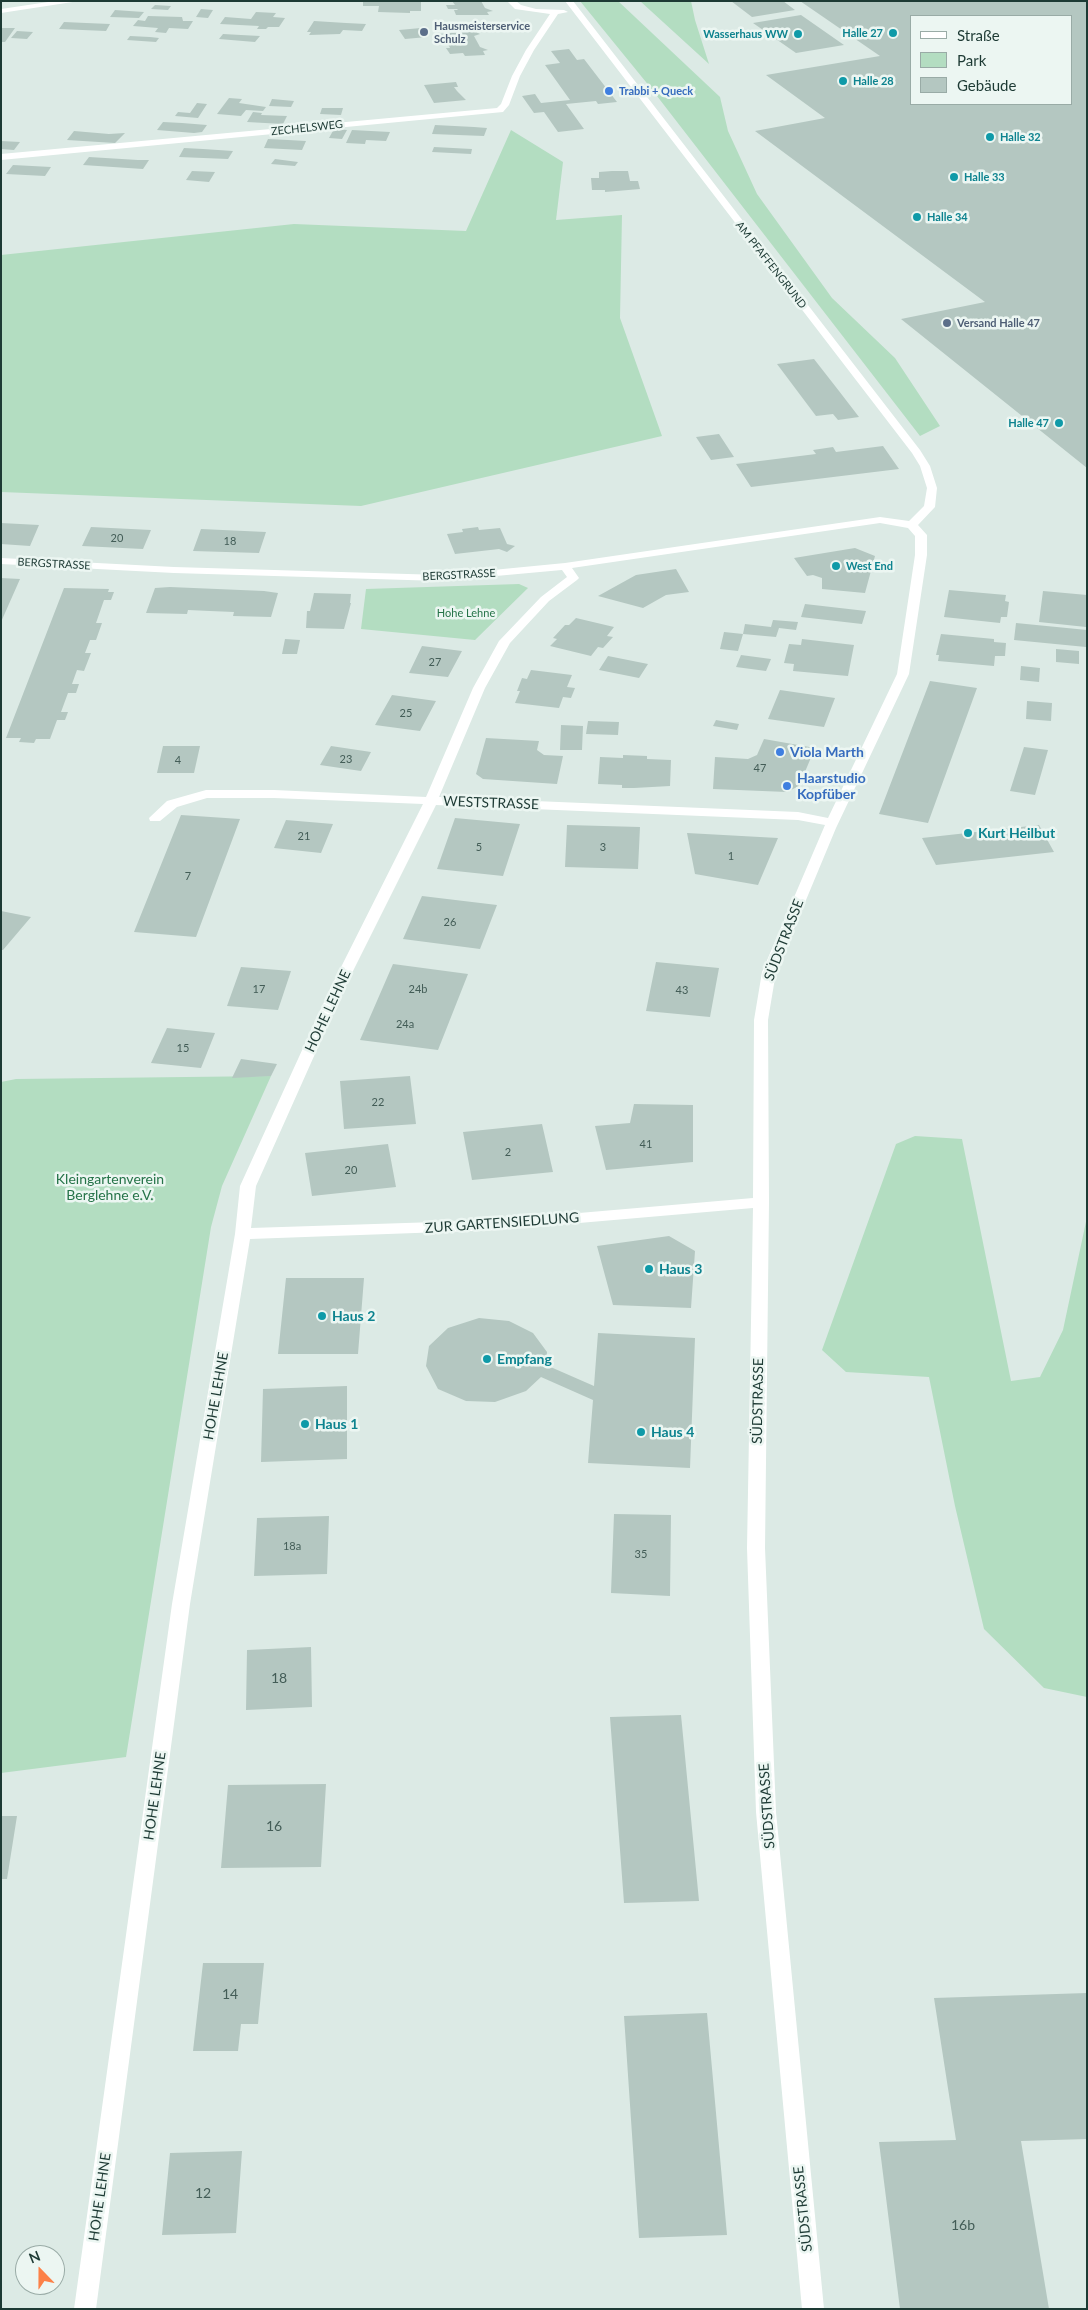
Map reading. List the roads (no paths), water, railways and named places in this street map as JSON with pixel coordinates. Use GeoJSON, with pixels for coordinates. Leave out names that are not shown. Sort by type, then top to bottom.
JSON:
{"type":"FeatureCollection","features":[{"type":"Feature","properties":{"kind":"street"},"geometry":{"type":"LineString","coordinates":[[1,11],[75,1]]}},
{"type":"Feature","properties":{"kind":"street"},"geometry":{"type":"LineString","coordinates":[[511,1],[518,7],[555,13],[575,12]]}},
{"type":"Feature","properties":{"kind":"street","name":"AM PFAFFENGRUND"},"geometry":{"type":"LineString","coordinates":[[568,1],[916,452],[925,466],[932,488],[929,507],[912,526]]}},
{"type":"Feature","properties":{"kind":"street","name":"ZECHELSWEG"},"geometry":{"type":"LineString","coordinates":[[1,157],[500,110],[505,105],[516,76],[530,50],[555,13]]}},
{"type":"Feature","properties":{"kind":"street","name":"BERGSTRASSE"},"geometry":{"type":"LineString","coordinates":[[1,561],[174,570],[441,578],[565,566],[880,520],[912,526]]}},
{"type":"Feature","properties":{"kind":"street","name":"SÜDSTRASSE"},"geometry":{"type":"LineString","coordinates":[[813,2309],[766,1812],[756,1548],[761,1202],[761,1020],[769,972],[833,823],[902,674],[921,555],[922,535],[912,526]]}},
{"type":"Feature","properties":{"kind":"street","name":"HOHE LEHNE"},"geometry":{"type":"LineString","coordinates":[[85,2309],[181,1604],[243,1234],[248,1186],[337,990],[431,801],[474,697],[501,648],[545,599],[573,578],[565,566]]}},
{"type":"Feature","properties":{"kind":"street","name":"WESTSTRASSE"},"geometry":{"type":"LineString","coordinates":[[155,818],[172,804],[206,794],[274,794],[798,816],[833,823]]}},
{"type":"Feature","properties":{"kind":"street","name":"ZUR GARTENSIEDLUNG"},"geometry":{"type":"LineString","coordinates":[[243,1234],[498,1225],[761,1202]]}},
{"type":"Feature","properties":{"kind":"place","name":"Hausmeisterservice Schulz"},"geometry":{"type":"Point","coordinates":[424,32]}},
{"type":"Feature","properties":{"kind":"place","name":"Halle 27"},"geometry":{"type":"Point","coordinates":[893,33]}},
{"type":"Feature","properties":{"kind":"place","name":"Wasserhaus WW"},"geometry":{"type":"Point","coordinates":[798,34]}},
{"type":"Feature","properties":{"kind":"place","name":"Halle 28"},"geometry":{"type":"Point","coordinates":[843,81]}},
{"type":"Feature","properties":{"kind":"place","name":"Trabbi + Queck"},"geometry":{"type":"Point","coordinates":[609,91]}},
{"type":"Feature","properties":{"kind":"place","name":"Halle 32"},"geometry":{"type":"Point","coordinates":[990,137]}},
{"type":"Feature","properties":{"kind":"place","name":"Halle 33"},"geometry":{"type":"Point","coordinates":[954,177]}},
{"type":"Feature","properties":{"kind":"place","name":"Halle 34"},"geometry":{"type":"Point","coordinates":[917,217]}},
{"type":"Feature","properties":{"kind":"place","name":"Versand Halle 47"},"geometry":{"type":"Point","coordinates":[947,323]}},
{"type":"Feature","properties":{"kind":"place","name":"Halle 47"},"geometry":{"type":"Point","coordinates":[1059,423]}},
{"type":"Feature","properties":{"kind":"place","name":"West End"},"geometry":{"type":"Point","coordinates":[836,566]}},
{"type":"Feature","properties":{"kind":"place","name":"Viola Marth"},"geometry":{"type":"Point","coordinates":[780,752]}},
{"type":"Feature","properties":{"kind":"place","name":"Haarstudio Kopfüber"},"geometry":{"type":"Point","coordinates":[787,786]}},
{"type":"Feature","properties":{"kind":"place","name":"Kurt Heilbut"},"geometry":{"type":"Point","coordinates":[968,833]}},
{"type":"Feature","properties":{"kind":"place","name":"Haus 3"},"geometry":{"type":"Point","coordinates":[649,1269]}},
{"type":"Feature","properties":{"kind":"place","name":"Haus 2"},"geometry":{"type":"Point","coordinates":[322,1316]}},
{"type":"Feature","properties":{"kind":"place","name":"Empfang"},"geometry":{"type":"Point","coordinates":[487,1359]}},
{"type":"Feature","properties":{"kind":"place","name":"Haus 1"},"geometry":{"type":"Point","coordinates":[305,1424]}},
{"type":"Feature","properties":{"kind":"place","name":"Haus 4"},"geometry":{"type":"Point","coordinates":[641,1432]}},
{"type":"Feature","properties":{"kind":"park label","name":"Hohe Lehne"},"geometry":{"type":"Point","coordinates":[466,613]}},
{"type":"Feature","properties":{"kind":"park label","name":"Kleingartenverein Berglehne e.V."},"geometry":{"type":"Point","coordinates":[110,1188]}}]}
